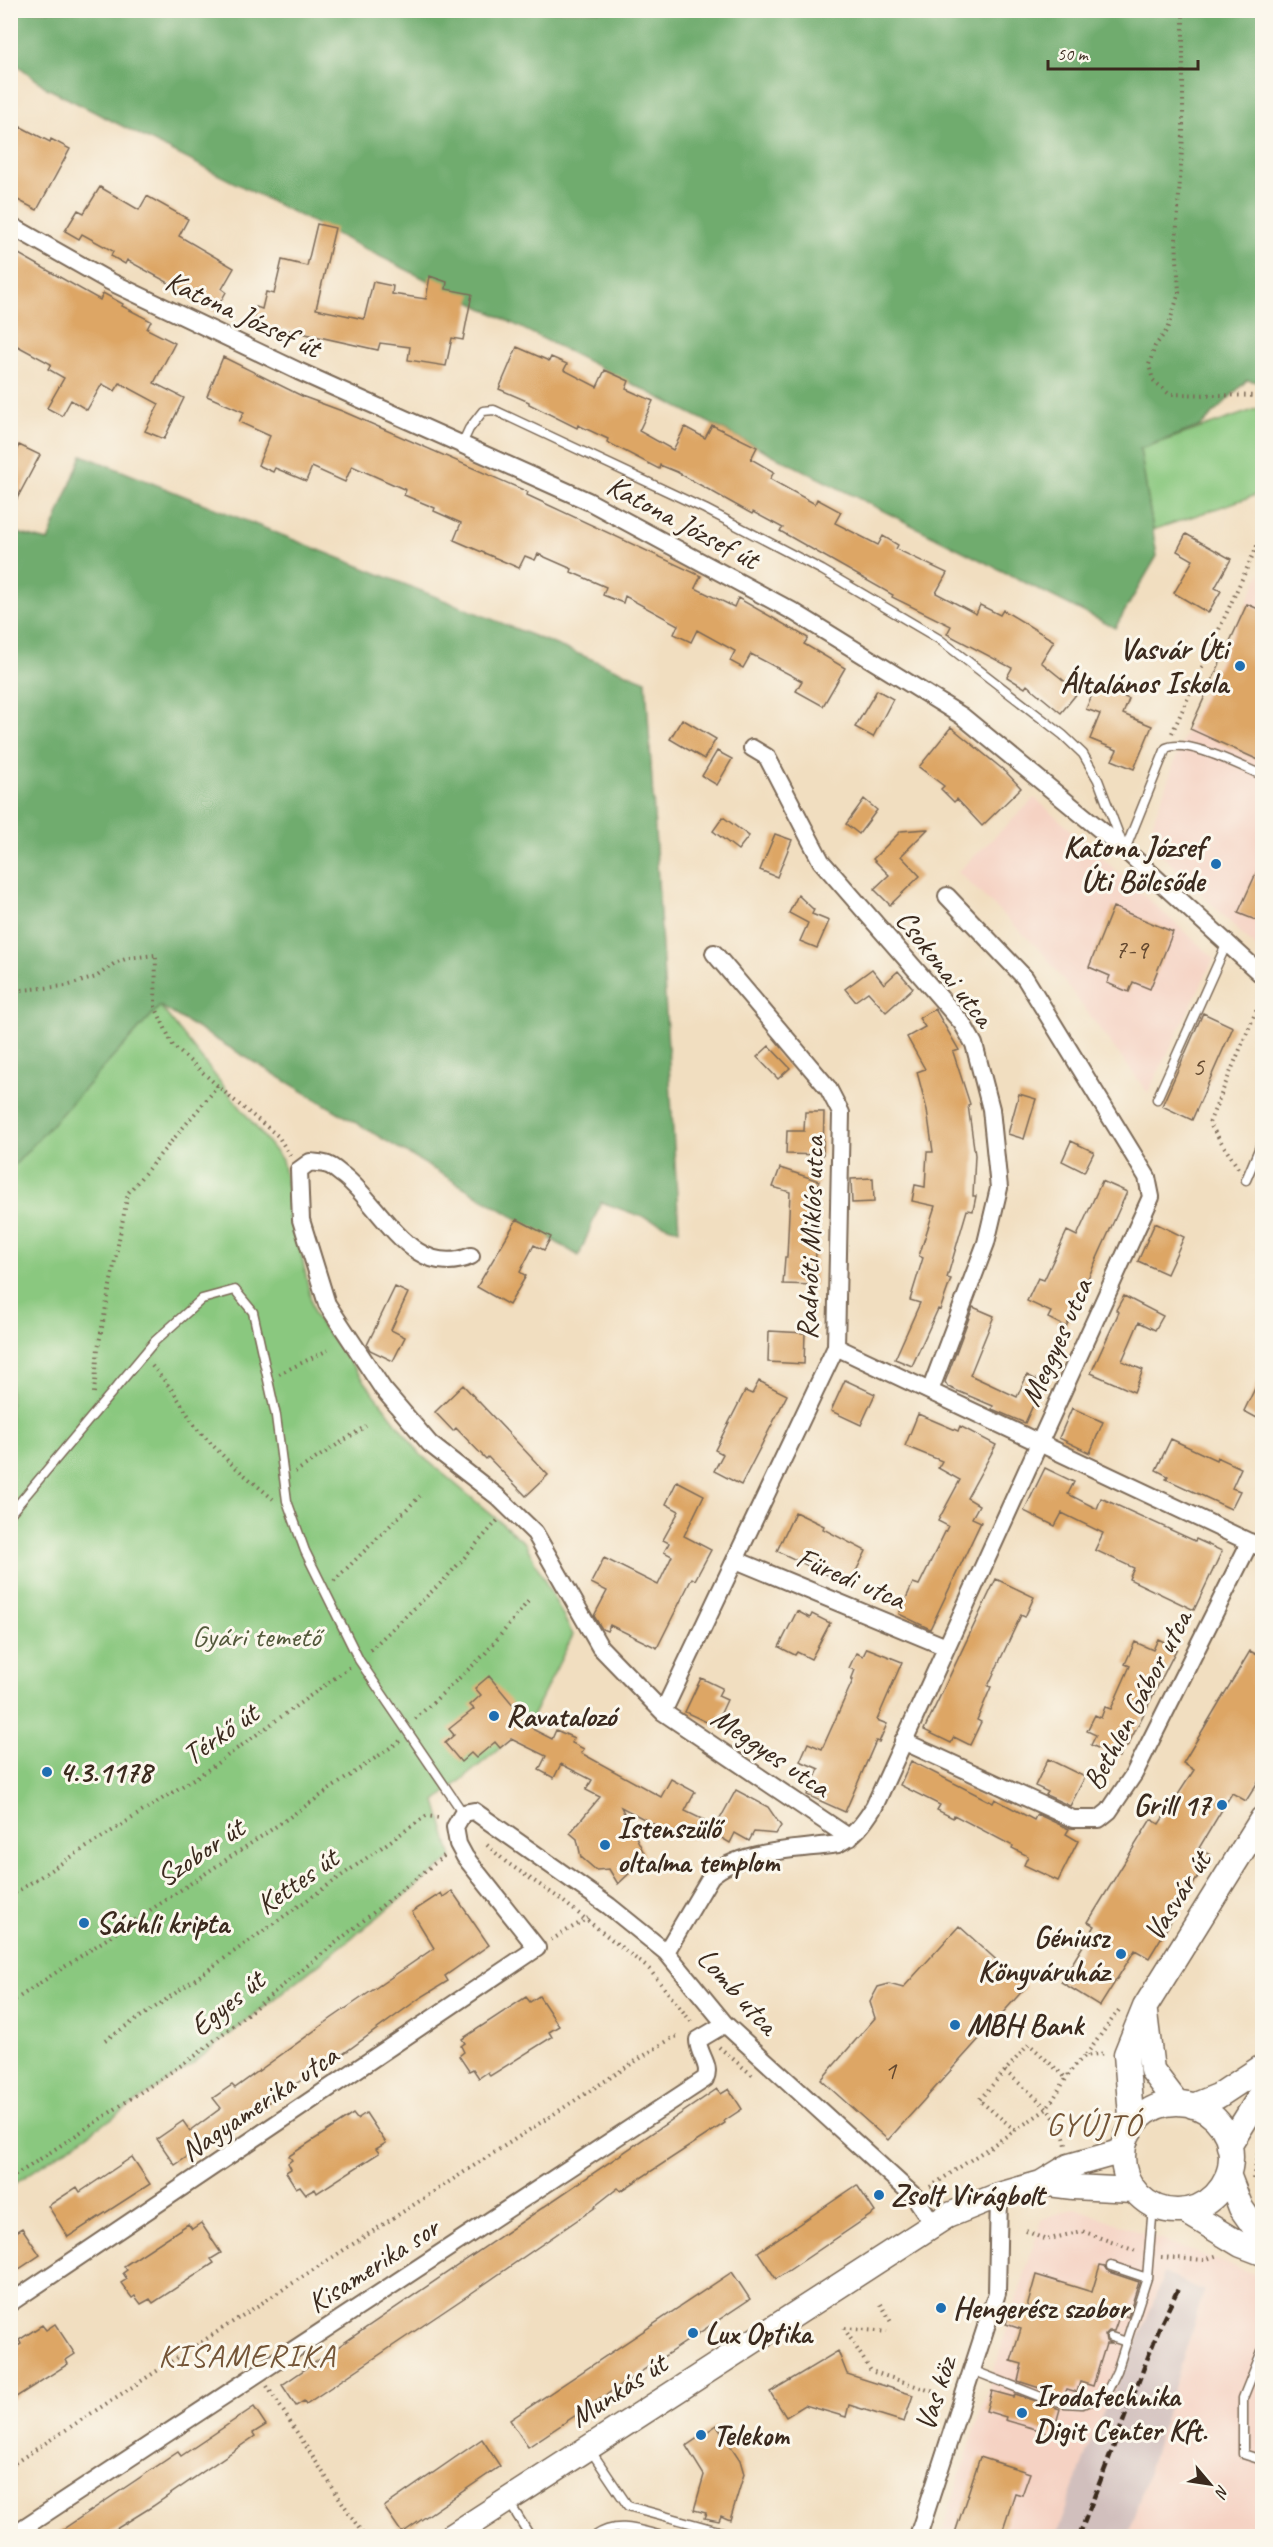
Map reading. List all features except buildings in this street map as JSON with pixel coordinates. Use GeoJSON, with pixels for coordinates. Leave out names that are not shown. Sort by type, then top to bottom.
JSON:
{"type":"FeatureCollection","features":[{"type":"Feature","properties":{"kind":"main road","name":"Vasvár út"},"geometry":{"type":"LineString","coordinates":[[1132,2128],[1126,2054],[1145,2007],[1263,1820]]}},
{"type":"Feature","properties":{"kind":"main road"},"geometry":{"type":"LineString","coordinates":[[1145,2007],[1146,2034],[1152,2070],[1162,2088],[1185,2105],[1213,2117],[1229,2146],[1231,2160],[1228,2174],[1216,2194],[1197,2208],[1169,2211],[1153,2206],[1134,2190],[1123,2165],[1123,2151],[1132,2128],[1151,2110],[1185,2105],[1218,2096],[1263,2067]]}},
{"type":"Feature","properties":{"kind":"main road"},"geometry":{"type":"LineString","coordinates":[[1229,2146],[1263,2093]]}},
{"type":"Feature","properties":{"kind":"main road"},"geometry":{"type":"LineString","coordinates":[[1041,2183],[1068,2166],[1123,2151]]}},
{"type":"Feature","properties":{"kind":"main road"},"geometry":{"type":"LineString","coordinates":[[1228,2174],[1241,2208],[1263,2238]]}},
{"type":"Feature","properties":{"kind":"main road"},"geometry":{"type":"LineString","coordinates":[[1041,2183],[1134,2190]]}},
{"type":"Feature","properties":{"kind":"main road","name":"Munkás út"},"geometry":{"type":"LineString","coordinates":[[452,2536],[933,2224],[999,2195],[1041,2183]]}},
{"type":"Feature","properties":{"kind":"main road"},"geometry":{"type":"LineString","coordinates":[[1185,2211],[1241,2245],[1263,2253]]}},
{"type":"Feature","properties":{"kind":"street","name":"Katona József út"},"geometry":{"type":"LineString","coordinates":[[10,225],[109,281],[298,371],[588,501],[794,612],[962,716],[1125,850],[1263,975]]}},
{"type":"Feature","properties":{"kind":"street","name":"Csokonai utca"},"geometry":{"type":"LineString","coordinates":[[752,748],[767,757],[821,861],[962,1023],[974,1044],[991,1109],[999,1188],[986,1243],[930,1391]]}},
{"type":"Feature","properties":{"kind":"street","name":"Meggyes utca"},"geometry":{"type":"LineString","coordinates":[[666,1952],[711,1876],[719,1869],[742,1858],[838,1844],[850,1838],[864,1824],[874,1807],[1151,1197],[1147,1177],[1025,978],[947,896]]}},
{"type":"Feature","properties":{"kind":"street","name":"Radnóti Miklós utca"},"geometry":{"type":"LineString","coordinates":[[663,1712],[836,1347],[841,1113],[828,1088],[714,952]]}},
{"type":"Feature","properties":{"kind":"street"},"geometry":{"type":"LineString","coordinates":[[299,1170],[310,1162],[330,1166],[359,1188],[403,1242],[430,1258],[458,1261],[471,1256]]}},
{"type":"Feature","properties":{"kind":"street","name":"Meggyes utca"},"geometry":{"type":"LineString","coordinates":[[299,1170],[301,1220],[327,1304],[383,1389],[430,1443],[509,1508],[535,1533],[600,1647],[663,1712],[850,1838]]}},
{"type":"Feature","properties":{"kind":"street"},"geometry":{"type":"LineString","coordinates":[[836,1347],[1256,1545]]}},
{"type":"Feature","properties":{"kind":"street","name":"Bethlen Gábor utca"},"geometry":{"type":"LineString","coordinates":[[903,1741],[1073,1819],[1099,1819],[1109,1811],[1134,1774],[1256,1545]]}},
{"type":"Feature","properties":{"kind":"street","name":"Füredi utca"},"geometry":{"type":"LineString","coordinates":[[736,1560],[946,1647]]}},
{"type":"Feature","properties":{"kind":"street","name":"Lomb utca"},"geometry":{"type":"LineString","coordinates":[[461,1817],[474,1811],[484,1816],[609,1906],[666,1952],[724,2024],[915,2197],[933,2224]]}},
{"type":"Feature","properties":{"kind":"street"},"geometry":{"type":"LineString","coordinates":[[461,1817],[455,1827],[458,1844],[465,1857],[537,1948]]}},
{"type":"Feature","properties":{"kind":"street","name":"Nagyamerika utca"},"geometry":{"type":"LineString","coordinates":[[10,2303],[537,1948]]}},
{"type":"Feature","properties":{"kind":"street"},"geometry":{"type":"LineString","coordinates":[[702,2041],[724,2024]]}},
{"type":"Feature","properties":{"kind":"street","name":"Kisamerika sor"},"geometry":{"type":"LineString","coordinates":[[11,2536],[705,2079],[707,2068],[702,2041]]}},
{"type":"Feature","properties":{"kind":"street","name":"Vas köz"},"geometry":{"type":"LineString","coordinates":[[918,2536],[997,2293],[999,2195]]}},
{"type":"Feature","properties":{"kind":"lane"},"geometry":{"type":"LineString","coordinates":[[462,444],[475,420],[483,411],[494,410],[705,509],[822,570],[939,639],[1054,727],[1083,754],[1098,780],[1125,850]]}},
{"type":"Feature","properties":{"kind":"lane"},"geometry":{"type":"LineString","coordinates":[[1125,850],[1166,748],[1186,746],[1263,775]]}},
{"type":"Feature","properties":{"kind":"lane"},"geometry":{"type":"LineString","coordinates":[[1157,1099],[1227,943]]}},
{"type":"Feature","properties":{"kind":"lane"},"geometry":{"type":"LineString","coordinates":[[1246,1180],[1263,1142]]}},
{"type":"Feature","properties":{"kind":"lane"},"geometry":{"type":"LineString","coordinates":[[10,1514],[155,1341],[201,1299],[235,1290],[252,1312],[276,1416],[287,1501],[305,1551],[359,1660],[408,1731],[461,1817]]}},
{"type":"Feature","properties":{"kind":"lane"},"geometry":{"type":"LineString","coordinates":[[972,2370],[1041,2397],[1064,2403],[1082,2404],[1094,2401],[1107,2392],[1117,2371],[1148,2278],[1153,2206]]}},
{"type":"Feature","properties":{"kind":"lane"},"geometry":{"type":"LineString","coordinates":[[1112,2266],[1148,2278]]}},
{"type":"Feature","properties":{"kind":"lane"},"geometry":{"type":"LineString","coordinates":[[1111,2337],[1127,2342]]}},
{"type":"Feature","properties":{"kind":"lane"},"geometry":{"type":"LineString","coordinates":[[1263,2351],[1243,2398],[1243,2454],[1263,2460]]}},
{"type":"Feature","properties":{"kind":"lane"},"geometry":{"type":"LineString","coordinates":[[588,2446],[628,2506],[736,2536]]}},
{"type":"Feature","properties":{"kind":"lane"},"geometry":{"type":"LineString","coordinates":[[507,2499],[530,2536]]}},
{"type":"Feature","properties":{"kind":"lane"},"geometry":{"type":"LineString","coordinates":[[595,2536],[606,2530],[618,2528],[662,2536]]}},
{"type":"Feature","properties":{"kind":"path"},"geometry":{"type":"LineString","coordinates":[[1184,10],[1183,135],[1176,240],[1179,293],[1167,330],[1155,346],[1149,365],[1153,380],[1170,394],[1263,396]]}},
{"type":"Feature","properties":{"kind":"path"},"geometry":{"type":"LineString","coordinates":[[1161,756],[1263,535]]}},
{"type":"Feature","properties":{"kind":"path"},"geometry":{"type":"LineString","coordinates":[[10,991],[66,986],[96,977],[115,963],[128,958],[156,955],[154,1006],[173,1046],[278,1136],[299,1170]]}},
{"type":"Feature","properties":{"kind":"path"},"geometry":{"type":"LineString","coordinates":[[1246,1180],[1209,1123],[1263,997]]}},
{"type":"Feature","properties":{"kind":"path"},"geometry":{"type":"LineString","coordinates":[[91,1417],[98,1348],[128,1193],[218,1086]]}},
{"type":"Feature","properties":{"kind":"path"},"geometry":{"type":"LineString","coordinates":[[268,1380],[328,1350]]}},
{"type":"Feature","properties":{"kind":"path"},"geometry":{"type":"LineString","coordinates":[[143,1356],[173,1391],[197,1429],[229,1462],[261,1486],[294,1521]]}},
{"type":"Feature","properties":{"kind":"path"},"geometry":{"type":"LineString","coordinates":[[285,1479],[366,1426]]}},
{"type":"Feature","properties":{"kind":"path"},"geometry":{"type":"LineString","coordinates":[[324,1590],[420,1496]]}},
{"type":"Feature","properties":{"kind":"path","name":"Térkő út"},"geometry":{"type":"LineString","coordinates":[[10,1896],[209,1769],[359,1660],[445,1579],[509,1508]]}},
{"type":"Feature","properties":{"kind":"path","name":"Szobor út"},"geometry":{"type":"LineString","coordinates":[[10,2003],[262,1836],[408,1731],[484,1655],[531,1598]]}},
{"type":"Feature","properties":{"kind":"path","name":"Kettes út"},"geometry":{"type":"LineString","coordinates":[[105,2040],[157,2006],[426,1816],[461,1817]]}},
{"type":"Feature","properties":{"kind":"path"},"geometry":{"type":"LineString","coordinates":[[485,1842],[506,1862],[587,1919],[649,1969],[702,2041]]}},
{"type":"Feature","properties":{"kind":"path","name":"Egyes út"},"geometry":{"type":"LineString","coordinates":[[10,2179],[195,2056],[458,1844]]}},
{"type":"Feature","properties":{"kind":"path"},"geometry":{"type":"LineString","coordinates":[[537,1948],[609,1906]]}},
{"type":"Feature","properties":{"kind":"path"},"geometry":{"type":"LineString","coordinates":[[915,2197],[1047,2109],[1074,2066],[1085,2056],[1119,2010]]}},
{"type":"Feature","properties":{"kind":"path"},"geometry":{"type":"LineString","coordinates":[[10,2466],[674,2037],[684,2035],[702,2041],[760,2083]]}},
{"type":"Feature","properties":{"kind":"path"},"geometry":{"type":"LineString","coordinates":[[1015,2130],[979,2100],[1029,2044],[1066,2078]]}},
{"type":"Feature","properties":{"kind":"path"},"geometry":{"type":"LineString","coordinates":[[1085,2056],[1111,2053]]}},
{"type":"Feature","properties":{"kind":"path"},"geometry":{"type":"LineString","coordinates":[[1005,2071],[1047,2109],[1059,2125],[1065,2139],[1067,2156]]}},
{"type":"Feature","properties":{"kind":"path"},"geometry":{"type":"LineString","coordinates":[[1256,2187],[1253,2178],[1258,2145],[1263,2136]]}},
{"type":"Feature","properties":{"kind":"path"},"geometry":{"type":"LineString","coordinates":[[1026,2231],[1046,2240],[1082,2231],[1151,2256]]}},
{"type":"Feature","properties":{"kind":"path"},"geometry":{"type":"LineString","coordinates":[[881,2304],[892,2324]]}},
{"type":"Feature","properties":{"kind":"path"},"geometry":{"type":"LineString","coordinates":[[887,2332],[844,2328],[871,2371],[937,2393]]}},
{"type":"Feature","properties":{"kind":"path"},"geometry":{"type":"LineString","coordinates":[[259,2373],[364,2536]]}},
{"type":"Feature","properties":{"kind":"shaded area"},"geometry":{"type":"Polygon","coordinates":[[[1262,570],[1262,954],[1151,844],[1151,829],[1183,739],[1262,570]]]}},
{"type":"Feature","properties":{"kind":"shaded area"},"geometry":{"type":"Polygon","coordinates":[[[1035,798],[1214,958],[1148,1093],[1042,952],[958,872],[1035,798]]]}},
{"type":"Feature","properties":{"kind":"shaded area"},"geometry":{"type":"Polygon","coordinates":[[[1075,2208],[1262,2277],[1262,2536],[1128,2536],[1204,2291],[1164,2273],[1148,2316],[1093,2435],[1056,2536],[941,2536],[1042,2219],[1075,2208]]]}},
{"type":"Feature","properties":{"kind":"shaded area"},"geometry":{"type":"Polygon","coordinates":[[[1164,2273],[1204,2291],[1128,2536],[1056,2536],[1093,2435],[1148,2316],[1164,2273]]]}},
{"type":"Feature","properties":{"kind":"green space"},"geometry":{"type":"Polygon","coordinates":[[[10,11],[1262,11],[1262,383],[1247,380],[1201,426],[1140,449],[1157,556],[1115,628],[47,88],[11,60],[10,11]]]}},
{"type":"Feature","properties":{"kind":"green space"},"geometry":{"type":"Polygon","coordinates":[[[1262,407],[1262,493],[1153,530],[1140,449],[1262,407]]]}},
{"type":"Feature","properties":{"kind":"green space"},"geometry":{"type":"Polygon","coordinates":[[[82,455],[646,681],[679,1230],[601,1202],[579,1256],[160,1006],[11,1169],[10,531],[48,541],[82,455]]]}},
{"type":"Feature","properties":{"kind":"green space","name":"Gyári temető"},"geometry":{"type":"Polygon","coordinates":[[[160,1006],[282,1160],[314,1315],[421,1455],[525,1543],[573,1635],[532,1717],[500,1748],[436,1801],[452,1858],[190,2066],[11,2186],[10,1169],[160,1006]]]}},
{"type":"Feature","properties":{"kind":"railway"},"geometry":{"type":"LineString","coordinates":[[1079,2536],[1160,2326],[1178,2289]]}},
{"type":"Feature","properties":{"kind":"place","name":"Vasvár Úti Általános Iskola"},"geometry":{"type":"Point","coordinates":[1240,666]}},
{"type":"Feature","properties":{"kind":"place","name":"Katona József Úti Bölcsőde"},"geometry":{"type":"Point","coordinates":[1216,864]}},
{"type":"Feature","properties":{"kind":"place","name":"Ravatalozó"},"geometry":{"type":"Point","coordinates":[494,1716]}},
{"type":"Feature","properties":{"kind":"place","name":"4.3.1178"},"geometry":{"type":"Point","coordinates":[47,1772]}},
{"type":"Feature","properties":{"kind":"place","name":"Grill 17"},"geometry":{"type":"Point","coordinates":[1222,1805]}},
{"type":"Feature","properties":{"kind":"place","name":"Istenszülő oltalma templom"},"geometry":{"type":"Point","coordinates":[605,1845]}},
{"type":"Feature","properties":{"kind":"place","name":"Sárhli kripta"},"geometry":{"type":"Point","coordinates":[84,1923]}},
{"type":"Feature","properties":{"kind":"place","name":"Géniusz Könyváruház"},"geometry":{"type":"Point","coordinates":[1121,1954]}},
{"type":"Feature","properties":{"kind":"place","name":"MBH Bank"},"geometry":{"type":"Point","coordinates":[955,2025]}},
{"type":"Feature","properties":{"kind":"place","name":"Zsolt Virágbolt"},"geometry":{"type":"Point","coordinates":[879,2195]}},
{"type":"Feature","properties":{"kind":"place","name":"Hengerész szobor"},"geometry":{"type":"Point","coordinates":[941,2308]}},
{"type":"Feature","properties":{"kind":"place","name":"Lux Optika"},"geometry":{"type":"Point","coordinates":[693,2333]}},
{"type":"Feature","properties":{"kind":"place","name":"Irodatechnika Digit Center Kft."},"geometry":{"type":"Point","coordinates":[1022,2413]}},
{"type":"Feature","properties":{"kind":"place","name":"Telekom"},"geometry":{"type":"Point","coordinates":[701,2435]}},
{"type":"Feature","properties":{"kind":"district","name":"GYÚJTÓ"},"geometry":{"type":"Point","coordinates":[1094,2124]}},
{"type":"Feature","properties":{"kind":"district","name":"KISAMERIKA"},"geometry":{"type":"Point","coordinates":[247,2355]}}]}
